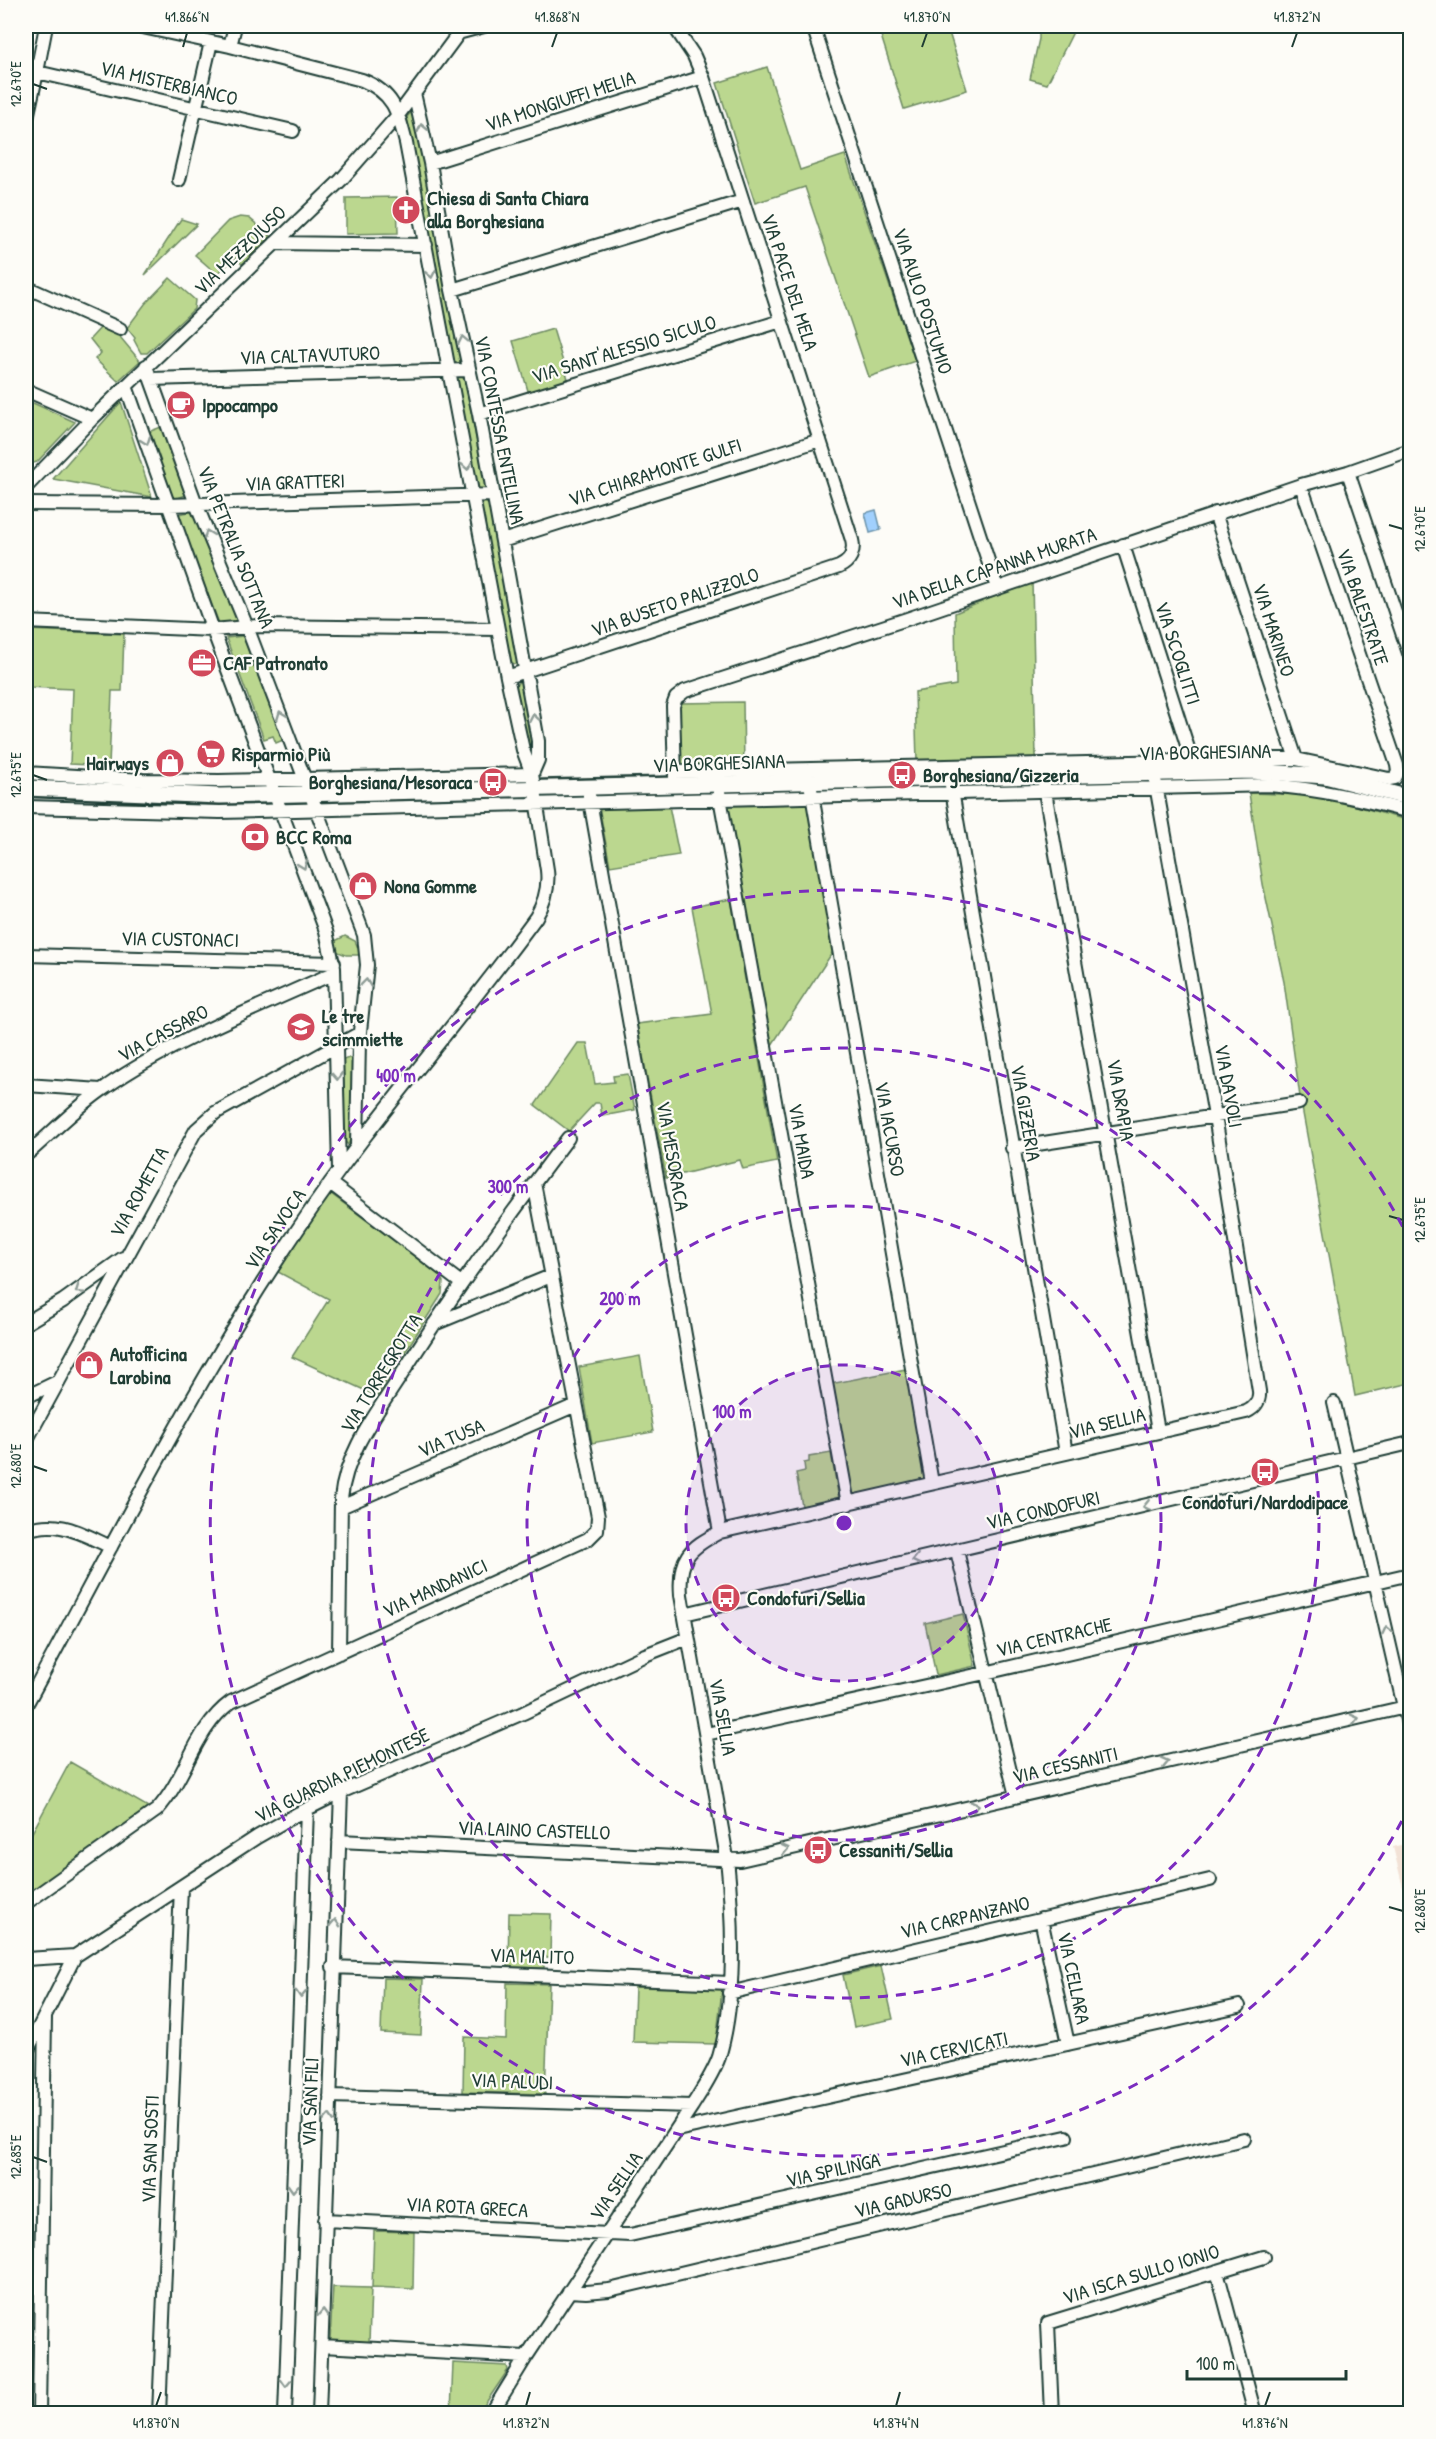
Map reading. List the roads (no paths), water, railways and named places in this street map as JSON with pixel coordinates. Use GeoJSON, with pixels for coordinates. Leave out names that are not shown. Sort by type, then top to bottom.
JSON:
{"type":"FeatureCollection","features":[{"type":"Feature","properties":{"kind":"street"},"geometry":{"type":"LineString","coordinates":[[26,123],[46,26]]}},
{"type":"Feature","properties":{"kind":"street"},"geometry":{"type":"LineString","coordinates":[[138,26],[230,46],[362,80],[390,98],[399,114]]}},
{"type":"Feature","properties":{"kind":"street"},"geometry":{"type":"LineString","coordinates":[[230,46],[235,26]]}},
{"type":"Feature","properties":{"kind":"street"},"geometry":{"type":"LineString","coordinates":[[461,29],[484,26]]}},
{"type":"Feature","properties":{"kind":"street","name":"VIA PACE DEL MELA"},"geometry":{"type":"LineString","coordinates":[[674,26],[703,77],[852,540],[851,556]]}},
{"type":"Feature","properties":{"kind":"street","name":"VIA AULO POSTUMIO"},"geometry":{"type":"LineString","coordinates":[[813,26],[997,588]]}},
{"type":"Feature","properties":{"kind":"street","name":"VIA MEZZOIUSO"},"geometry":{"type":"LineString","coordinates":[[28,480],[341,180],[399,114],[461,29]]}},
{"type":"Feature","properties":{"kind":"street"},"geometry":{"type":"LineString","coordinates":[[179,180],[211,42]]}},
{"type":"Feature","properties":{"kind":"street","name":"VIA MISTERBIANCO"},"geometry":{"type":"LineString","coordinates":[[37,72],[293,131]]}},
{"type":"Feature","properties":{"kind":"street","name":"VIA MONGIUFFI MELIA"},"geometry":{"type":"LineString","coordinates":[[430,163],[703,77]]}},
{"type":"Feature","properties":{"kind":"street","name":"VIA CONTESSA ENTELLINA"},"geometry":{"type":"LineString","coordinates":[[414,93],[430,163],[452,290],[479,414],[539,745],[533,789]]}},
{"type":"Feature","properties":{"kind":"street","name":"VIA CONTESSA ENTELLINA"},"geometry":{"type":"LineString","coordinates":[[399,114],[426,244],[507,677],[533,789]]}},
{"type":"Feature","properties":{"kind":"street"},"geometry":{"type":"LineString","coordinates":[[452,290],[743,201]]}},
{"type":"Feature","properties":{"kind":"street"},"geometry":{"type":"LineString","coordinates":[[275,243],[426,244]]}},
{"type":"Feature","properties":{"kind":"street"},"geometry":{"type":"LineString","coordinates":[[26,287],[120,329]]}},
{"type":"Feature","properties":{"kind":"street","name":"VIA SANT'ALESSIO SICULO"},"geometry":{"type":"LineString","coordinates":[[479,414],[781,321]]}},
{"type":"Feature","properties":{"kind":"street","name":"VIA PETRALIA SOTTANA"},"geometry":{"type":"LineString","coordinates":[[146,366],[196,504],[247,627],[317,808]]}},
{"type":"Feature","properties":{"kind":"street","name":"VIA CALTAVUTURO"},"geometry":{"type":"LineString","coordinates":[[151,379],[469,369]]}},
{"type":"Feature","properties":{"kind":"street"},"geometry":{"type":"LineString","coordinates":[[126,386],[213,630],[321,913],[334,968],[339,1169]]}},
{"type":"Feature","properties":{"kind":"street"},"geometry":{"type":"LineString","coordinates":[[26,390],[92,419]]}},
{"type":"Feature","properties":{"kind":"street","name":"VIA CHIARAMONTE GULFI"},"geometry":{"type":"LineString","coordinates":[[502,541],[820,440]]}},
{"type":"Feature","properties":{"kind":"street","name":"VIA DELLA CAPANNA MURATA"},"geometry":{"type":"LineString","coordinates":[[675,779],[673,706],[676,698],[682,693],[1301,484],[1348,472],[1410,450]]}},
{"type":"Feature","properties":{"kind":"street"},"geometry":{"type":"LineString","coordinates":[[1348,472],[1410,656]]}},
{"type":"Feature","properties":{"kind":"street","name":"VIA BALESTRATE"},"geometry":{"type":"LineString","coordinates":[[1301,484],[1397,765],[1397,776]]}},
{"type":"Feature","properties":{"kind":"street","name":"VIA GRATTERI"},"geometry":{"type":"LineString","coordinates":[[26,504],[169,505],[493,495]]}},
{"type":"Feature","properties":{"kind":"street","name":"VIA MARINEO"},"geometry":{"type":"LineString","coordinates":[[1215,513],[1296,759]]}},
{"type":"Feature","properties":{"kind":"street","name":"VIA SCOGLITTI"},"geometry":{"type":"LineString","coordinates":[[1123,545],[1193,766]]}},
{"type":"Feature","properties":{"kind":"street","name":"VIA BUSETO PALIZZOLO"},"geometry":{"type":"LineString","coordinates":[[507,677],[839,567],[851,556]]}},
{"type":"Feature","properties":{"kind":"street"},"geometry":{"type":"LineString","coordinates":[[26,622],[213,630],[247,627],[498,629]]}},
{"type":"Feature","properties":{"kind":"street","name":"VIA BORGHESIANA"},"geometry":{"type":"LineString","coordinates":[[589,795],[675,779],[1193,766],[1296,759],[1389,779],[1397,776]]}},
{"type":"Feature","properties":{"kind":"street","name":"VIA BORGHESIANA"},"geometry":{"type":"LineString","coordinates":[[1155,781],[1193,766],[1269,778],[1410,812]]}},
{"type":"Feature","properties":{"kind":"street","name":"VIA BORGHESIANA"},"geometry":{"type":"LineString","coordinates":[[26,773],[143,780],[306,778],[533,789],[589,795],[1325,776],[1410,798]]}},
{"type":"Feature","properties":{"kind":"street","name":"VIA BORGHESIANA"},"geometry":{"type":"LineString","coordinates":[[675,779],[719,791]]}},
{"type":"Feature","properties":{"kind":"street","name":"VIA DAVOLI"},"geometry":{"type":"LineString","coordinates":[[1155,781],[1215,1116],[1259,1391],[1256,1404]]}},
{"type":"Feature","properties":{"kind":"street","name":"VIA DRAPIA"},"geometry":{"type":"LineString","coordinates":[[1044,784],[1158,1431]]}},
{"type":"Feature","properties":{"kind":"street","name":"VIA GIZZERIA"},"geometry":{"type":"LineString","coordinates":[[951,786],[1066,1453]]}},
{"type":"Feature","properties":{"kind":"street","name":"VIA BORGHESIANA"},"geometry":{"type":"LineString","coordinates":[[26,788],[166,796],[533,789]]}},
{"type":"Feature","properties":{"kind":"street","name":"VIA BORGHESIANA"},"geometry":{"type":"LineString","coordinates":[[26,807],[190,813],[282,810],[533,789]]}},
{"type":"Feature","properties":{"kind":"street","name":"VIA SAVOCA"},"geometry":{"type":"LineString","coordinates":[[26,1705],[170,1438],[226,1341],[284,1249],[339,1169],[540,910],[546,894],[548,876],[533,789]]}},
{"type":"Feature","properties":{"kind":"street","name":"VIA IACURSO"},"geometry":{"type":"LineString","coordinates":[[811,789],[932,1483]]}},
{"type":"Feature","properties":{"kind":"street","name":"VIA MAIDA"},"geometry":{"type":"LineString","coordinates":[[719,791],[848,1504]]}},
{"type":"Feature","properties":{"kind":"street","name":"VIA MESORACA"},"geometry":{"type":"LineString","coordinates":[[589,795],[720,1532]]}},
{"type":"Feature","properties":{"kind":"street"},"geometry":{"type":"LineString","coordinates":[[317,808],[366,944],[367,972],[360,1033],[357,1146]]}},
{"type":"Feature","properties":{"kind":"street","name":"VIA CUSTONACI"},"geometry":{"type":"LineString","coordinates":[[26,955],[334,968]]}},
{"type":"Feature","properties":{"kind":"street","name":"VIA CASSARO"},"geometry":{"type":"LineString","coordinates":[[26,1155],[101,1090],[154,1058],[334,968]]}},
{"type":"Feature","properties":{"kind":"street","name":"VIA ROMETTA"},"geometry":{"type":"LineString","coordinates":[[26,1441],[186,1146],[204,1121],[360,1033]]}},
{"type":"Feature","properties":{"kind":"street"},"geometry":{"type":"LineString","coordinates":[[26,1085],[101,1090]]}},
{"type":"Feature","properties":{"kind":"street"},"geometry":{"type":"LineString","coordinates":[[1012,1148],[1299,1103]]}},
{"type":"Feature","properties":{"kind":"street","name":"VIA TORREGROTTA"},"geometry":{"type":"LineString","coordinates":[[339,1653],[341,1507],[344,1480],[354,1454],[378,1412],[461,1282],[568,1138]]}},
{"type":"Feature","properties":{"kind":"street","name":"VIA MANDANICI"},"geometry":{"type":"LineString","coordinates":[[26,1903],[157,1810],[171,1791],[203,1732],[220,1710],[244,1695],[593,1535],[598,1527],[598,1517],[534,1182]]}},
{"type":"Feature","properties":{"kind":"street"},"geometry":{"type":"LineString","coordinates":[[330,1183],[461,1282]]}},
{"type":"Feature","properties":{"kind":"street"},"geometry":{"type":"LineString","coordinates":[[26,1323],[63,1301],[126,1255]]}},
{"type":"Feature","properties":{"kind":"street"},"geometry":{"type":"LineString","coordinates":[[434,1324],[551,1276]]}},
{"type":"Feature","properties":{"kind":"street"},"geometry":{"type":"LineString","coordinates":[[26,1397],[57,1382]]}},
{"type":"Feature","properties":{"kind":"street"},"geometry":{"type":"LineString","coordinates":[[1334,1403],[1407,1707],[1410,1733]]}},
{"type":"Feature","properties":{"kind":"street","name":"VIA SELLIA"},"geometry":{"type":"LineString","coordinates":[[491,2414],[607,2233],[677,2130],[711,2074],[718,2057],[729,1988],[732,1927],[728,1858],[684,1614],[680,1579],[685,1558],[699,1543],[720,1532],[1246,1412],[1256,1404]]}},
{"type":"Feature","properties":{"kind":"street","name":"VIA TUSA"},"geometry":{"type":"LineString","coordinates":[[341,1507],[576,1405]]}},
{"type":"Feature","properties":{"kind":"street","name":"VIA CONDOFURI"},"geometry":{"type":"LineString","coordinates":[[684,1614],[1410,1443]]}},
{"type":"Feature","properties":{"kind":"street"},"geometry":{"type":"LineString","coordinates":[[26,1530],[62,1526],[111,1547]]}},
{"type":"Feature","properties":{"kind":"street"},"geometry":{"type":"LineString","coordinates":[[957,1551],[1016,1796]]}},
{"type":"Feature","properties":{"kind":"street","name":"VIA CENTRACHE"},"geometry":{"type":"LineString","coordinates":[[706,1734],[986,1673],[1410,1574]]}},
{"type":"Feature","properties":{"kind":"street","name":"VIA GUARDIA PIEMONTESE"},"geometry":{"type":"LineString","coordinates":[[26,1959],[75,1956],[266,1831],[307,1809],[523,1713],[645,1655],[688,1638]]}},
{"type":"Feature","properties":{"kind":"street","name":"VIA CESSANITI"},"geometry":{"type":"LineString","coordinates":[[728,1858],[740,1860],[1407,1707]]}},
{"type":"Feature","properties":{"kind":"street","name":"VIA SAN FILI"},"geometry":{"type":"LineString","coordinates":[[319,2414],[333,1967],[341,1792]]}},
{"type":"Feature","properties":{"kind":"street","name":"VIA SAN FILI"},"geometry":{"type":"LineString","coordinates":[[285,2414],[307,1809]]}},
{"type":"Feature","properties":{"kind":"street","name":"VIA LAINO CASTELLO"},"geometry":{"type":"LineString","coordinates":[[339,1841],[728,1858]]}},
{"type":"Feature","properties":{"kind":"street","name":"VIA CARPANZANO"},"geometry":{"type":"LineString","coordinates":[[729,1988],[1210,1880]]}},
{"type":"Feature","properties":{"kind":"street","name":"VIA SAN SOSTI"},"geometry":{"type":"LineString","coordinates":[[159,2414],[181,1887]]}},
{"type":"Feature","properties":{"kind":"street","name":"VIA CELLARA"},"geometry":{"type":"LineString","coordinates":[[1041,1919],[1068,2044]]}},
{"type":"Feature","properties":{"kind":"street"},"geometry":{"type":"LineString","coordinates":[[26,2053],[75,1956]]}},
{"type":"Feature","properties":{"kind":"street","name":"VIA MALITO"},"geometry":{"type":"LineString","coordinates":[[333,1967],[729,1988]]}},
{"type":"Feature","properties":{"kind":"street","name":"VIA CERVICATI"},"geometry":{"type":"LineString","coordinates":[[677,2130],[1239,2006]]}},
{"type":"Feature","properties":{"kind":"street"},"geometry":{"type":"LineString","coordinates":[[39,2414],[45,2017]]}},
{"type":"Feature","properties":{"kind":"street","name":"VIA PALUDI"},"geometry":{"type":"LineString","coordinates":[[330,2096],[692,2106]]}},
{"type":"Feature","properties":{"kind":"street","name":"VIA SPILINGA"},"geometry":{"type":"LineString","coordinates":[[607,2233],[625,2235],[641,2233],[1066,2137]]}},
{"type":"Feature","properties":{"kind":"street","name":"VIA GADURSO"},"geometry":{"type":"LineString","coordinates":[[570,2291],[609,2290],[1244,2139]]}},
{"type":"Feature","properties":{"kind":"street","name":"VIA ROTA GRECA"},"geometry":{"type":"LineString","coordinates":[[325,2220],[607,2233]]}},
{"type":"Feature","properties":{"kind":"street","name":"VIA ISCA SULLO IONIO"},"geometry":{"type":"LineString","coordinates":[[1052,2414],[1048,2324],[1264,2257]]}},
{"type":"Feature","properties":{"kind":"street"},"geometry":{"type":"LineString","coordinates":[[1217,2271],[1255,2414]]}},
{"type":"Feature","properties":{"kind":"street"},"geometry":{"type":"LineString","coordinates":[[322,2346],[526,2357]]}},
{"type":"Feature","properties":{"kind":"water"},"geometry":{"type":"Polygon","coordinates":[[[876,510],[881,530],[870,533],[865,513],[876,510]]]}},
{"type":"Feature","properties":{"kind":"place","name":"Chiesa di Santa Chiara alla Borghesiana"},"geometry":{"type":"Point","coordinates":[406,210]}},
{"type":"Feature","properties":{"kind":"place","name":"Ippocampo"},"geometry":{"type":"Point","coordinates":[181,405]}},
{"type":"Feature","properties":{"kind":"place","name":"CAF Patronato"},"geometry":{"type":"Point","coordinates":[202,663]}},
{"type":"Feature","properties":{"kind":"place","name":"Risparmio Più"},"geometry":{"type":"Point","coordinates":[211,754]}},
{"type":"Feature","properties":{"kind":"place","name":"Hairways"},"geometry":{"type":"Point","coordinates":[170,763]}},
{"type":"Feature","properties":{"kind":"place","name":"Borghesiana/Gizzeria"},"geometry":{"type":"Point","coordinates":[902,775]}},
{"type":"Feature","properties":{"kind":"place","name":"Borghesiana/Mesoraca"},"geometry":{"type":"Point","coordinates":[493,782]}},
{"type":"Feature","properties":{"kind":"place","name":"BCC Roma"},"geometry":{"type":"Point","coordinates":[255,837]}},
{"type":"Feature","properties":{"kind":"place","name":"Nona Gomme"},"geometry":{"type":"Point","coordinates":[363,886]}},
{"type":"Feature","properties":{"kind":"place","name":"Le tre scimmiette"},"geometry":{"type":"Point","coordinates":[301,1027]}},
{"type":"Feature","properties":{"kind":"place","name":"Autofficina Larobina"},"geometry":{"type":"Point","coordinates":[89,1365]}},
{"type":"Feature","properties":{"kind":"place","name":"Condofuri/Nardodipace"},"geometry":{"type":"Point","coordinates":[1265,1472]}},
{"type":"Feature","properties":{"kind":"place","name":"Condofuri/Sellia"},"geometry":{"type":"Point","coordinates":[726,1598]}},
{"type":"Feature","properties":{"kind":"place","name":"Cessaniti/Sellia"},"geometry":{"type":"Point","coordinates":[818,1850]}}]}
